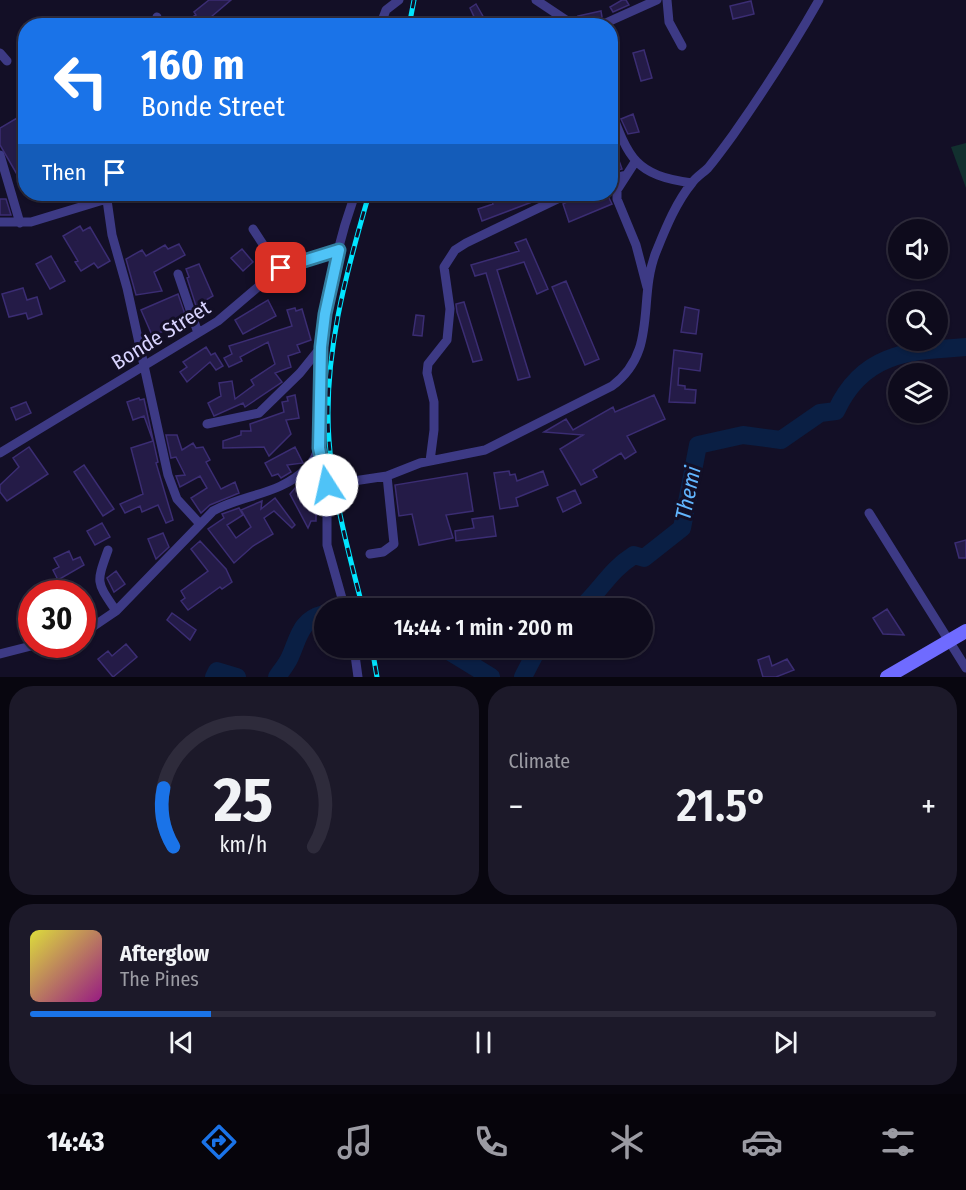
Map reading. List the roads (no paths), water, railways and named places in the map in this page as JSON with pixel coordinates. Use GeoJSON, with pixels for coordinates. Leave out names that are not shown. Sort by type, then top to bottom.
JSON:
{"type":"FeatureCollection","features":[{"type":"Feature","properties":{"kind":"street"},"geometry":{"type":"LineString","coordinates":[[388,5],[399,0]]}},
{"type":"Feature","properties":{"kind":"street"},"geometry":{"type":"LineString","coordinates":[[536,0],[563,18]]}},
{"type":"Feature","properties":{"kind":"street"},"geometry":{"type":"LineString","coordinates":[[617,18],[657,0]]}},
{"type":"Feature","properties":{"kind":"street"},"geometry":{"type":"LineString","coordinates":[[667,0],[669,21],[681,46]]}},
{"type":"Feature","properties":{"kind":"street"},"geometry":{"type":"LineString","coordinates":[[327,485],[387,476],[430,461],[485,450],[612,386],[627,375],[637,359],[644,328],[647,288],[655,254],[692,183],[707,169],[732,136],[819,0]]}},
{"type":"Feature","properties":{"kind":"street"},"geometry":{"type":"LineString","coordinates":[[618,129],[636,162],[664,179],[692,183]]}},
{"type":"Feature","properties":{"kind":"street"},"geometry":{"type":"LineString","coordinates":[[0,155],[20,223]]}},
{"type":"Feature","properties":{"kind":"street"},"geometry":{"type":"LineString","coordinates":[[618,187],[636,162]]}},
{"type":"Feature","properties":{"kind":"street"},"geometry":{"type":"LineString","coordinates":[[618,177],[626,175]]}},
{"type":"Feature","properties":{"kind":"street"},"geometry":{"type":"LineString","coordinates":[[0,222],[31,222],[104,201]]}},
{"type":"Feature","properties":{"kind":"street"},"geometry":{"type":"LineString","coordinates":[[107,201],[142,369],[173,490],[185,510],[200,524]]}},
{"type":"Feature","properties":{"kind":"street"},"geometry":{"type":"LineString","coordinates":[[342,598],[327,545],[327,485],[319,448],[321,347],[325,314],[339,250],[353,201]]}},
{"type":"Feature","properties":{"kind":"street"},"geometry":{"type":"LineString","coordinates":[[430,461],[434,420],[428,364],[447,340],[450,309],[444,267],[455,250],[466,243],[553,201]]}},
{"type":"Feature","properties":{"kind":"street"},"geometry":{"type":"LineString","coordinates":[[618,201],[636,245],[647,288]]}},
{"type":"Feature","properties":{"kind":"street"},"geometry":{"type":"LineString","coordinates":[[253,229],[279,269]]}},
{"type":"Feature","properties":{"kind":"street","name":"Bonde Street"},"geometry":{"type":"LineString","coordinates":[[0,453],[142,369],[228,314],[279,269],[339,250]]}},
{"type":"Feature","properties":{"kind":"street"},"geometry":{"type":"LineString","coordinates":[[178,274],[198,333]]}},
{"type":"Feature","properties":{"kind":"street"},"geometry":{"type":"LineString","coordinates":[[207,424],[259,413],[300,373],[321,347]]}},
{"type":"Feature","properties":{"kind":"street"},"geometry":{"type":"LineString","coordinates":[[96,625],[116,611],[200,524],[222,506],[288,483],[307,468],[319,448]]}},
{"type":"Feature","properties":{"kind":"street"},"geometry":{"type":"LineString","coordinates":[[370,554],[383,552],[394,544],[387,476]]}},
{"type":"Feature","properties":{"kind":"street"},"geometry":{"type":"LineString","coordinates":[[869,513],[966,668]]}},
{"type":"Feature","properties":{"kind":"street"},"geometry":{"type":"LineString","coordinates":[[108,550],[98,576],[99,585],[116,611]]}},
{"type":"Feature","properties":{"kind":"street"},"geometry":{"type":"LineString","coordinates":[[887,677],[966,631]]}},
{"type":"Feature","properties":{"kind":"street"},"geometry":{"type":"LineString","coordinates":[[0,643],[2,653],[18,649]]}},
{"type":"Feature","properties":{"kind":"street"},"geometry":{"type":"LineString","coordinates":[[356,658],[358,677]]}},
{"type":"Feature","properties":{"kind":"waterway","name":"Themi"},"geometry":{"type":"LineString","coordinates":[[591,598],[626,561],[634,555],[644,558],[682,528],[698,445],[743,435],[781,440],[820,413],[836,411],[847,391],[874,366],[907,353],[966,347]]}},
{"type":"Feature","properties":{"kind":"waterway","name":"Themi"},"geometry":{"type":"LineString","coordinates":[[277,677],[289,660],[301,630],[314,618]]}},
{"type":"Feature","properties":{"kind":"waterway","name":"Themi"},"geometry":{"type":"LineString","coordinates":[[460,658],[491,677]]}},
{"type":"Feature","properties":{"kind":"waterway","name":"Themi"},"geometry":{"type":"LineString","coordinates":[[523,677],[533,658]]}},
{"type":"Feature","properties":{"kind":"waterway","name":"Themi"},"geometry":{"type":"LineString","coordinates":[[214,677],[217,671],[237,677]]}},
{"type":"Feature","properties":{"kind":"railway"},"geometry":{"type":"LineString","coordinates":[[411,18],[414,0]]}},
{"type":"Feature","properties":{"kind":"railway"},"geometry":{"type":"LineString","coordinates":[[360,598],[334,482],[328,409],[329,377],[338,315],[367,201]]}},
{"type":"Feature","properties":{"kind":"railway"},"geometry":{"type":"LineString","coordinates":[[374,658],[377,677]]}}]}
